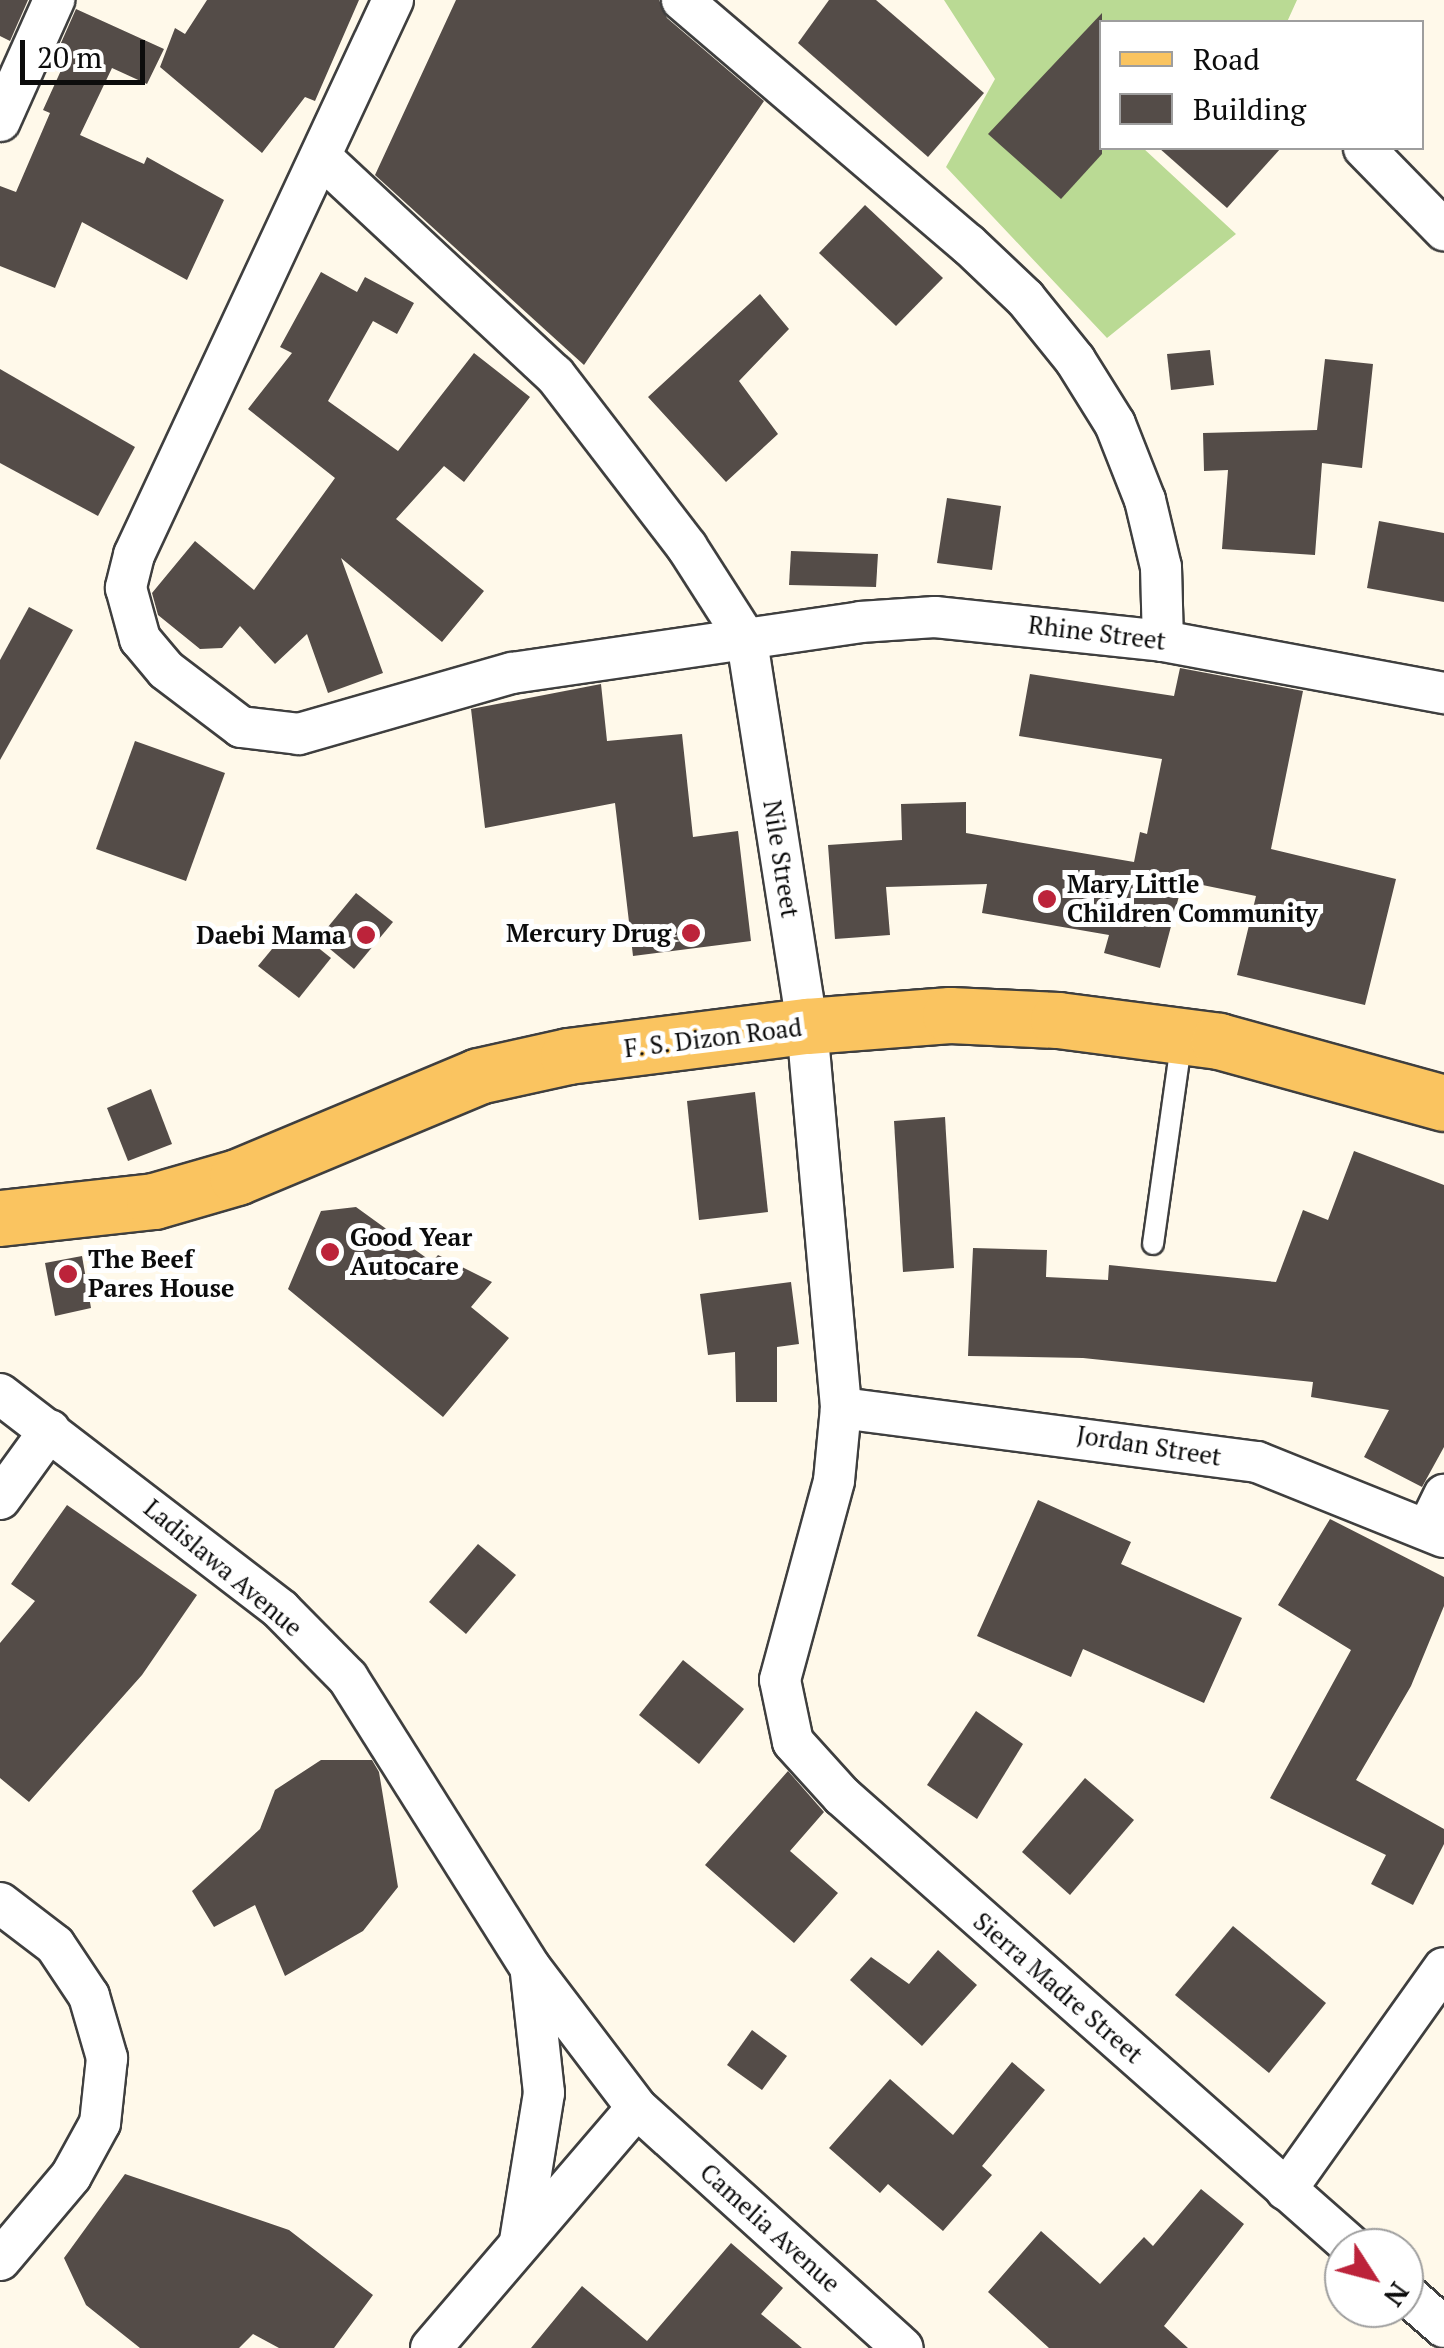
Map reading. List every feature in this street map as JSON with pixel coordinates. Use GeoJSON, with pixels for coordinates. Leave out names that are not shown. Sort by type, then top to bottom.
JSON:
{"type":"FeatureCollection","features":[{"type":"Feature","properties":{"kind":"main road","name":"F. S. Dizon Road"},"geometry":{"type":"LineString","coordinates":[[0,1218],[154,1201],[237,1177],[478,1076],[568,1056],[808,1026],[950,1015],[1182,1036],[1367,1078],[1444,1103]]}},
{"type":"Feature","properties":{"kind":"street"},"geometry":{"type":"LineString","coordinates":[[0,121],[54,0]]}},
{"type":"Feature","properties":{"kind":"street","name":"Rhine Street"},"geometry":{"type":"LineString","coordinates":[[393,0],[323,159],[134,555],[127,609],[140,639],[166,670],[241,727],[299,734],[512,672],[860,622],[934,618],[1163,641],[1444,693]]}},
{"type":"Feature","properties":{"kind":"street"},"geometry":{"type":"LineString","coordinates":[[682,0],[968,244],[1026,298],[1075,360],[1115,424],[1145,500],[1161,567],[1163,641]]}},
{"type":"Feature","properties":{"kind":"street"},"geometry":{"type":"LineString","coordinates":[[1366,150],[1444,230]]}},
{"type":"Feature","properties":{"kind":"street","name":"Nile Street"},"geometry":{"type":"LineString","coordinates":[[323,159],[556,374],[676,532],[747,641],[808,1026],[841,1408],[834,1481],[780,1680],[782,1713]]}},
{"type":"Feature","properties":{"kind":"street","name":"Ladislawa Avenue"},"geometry":{"type":"LineString","coordinates":[[4,1389],[50,1430],[281,1610],[348,1678],[530,1966],[637,2108]]}},
{"type":"Feature","properties":{"kind":"street","name":"Jordan Street"},"geometry":{"type":"LineString","coordinates":[[841,1408],[1257,1462],[1439,1520]]}},
{"type":"Feature","properties":{"kind":"street"},"geometry":{"type":"LineString","coordinates":[[0,1500],[50,1430]]}},
{"type":"Feature","properties":{"kind":"street","name":"Sierra Madre Street"},"geometry":{"type":"LineString","coordinates":[[782,1713],[793,1742],[842,1796],[1330,2228]]}},
{"type":"Feature","properties":{"kind":"street"},"geometry":{"type":"LineString","coordinates":[[0,1903],[54,1945],[89,1996],[107,2058],[100,2122],[71,2176],[0,2260]]}},
{"type":"Feature","properties":{"kind":"street","name":"Ladislawa Avenue"},"geometry":{"type":"LineString","coordinates":[[519,2246],[544,2093],[530,1966]]}},
{"type":"Feature","properties":{"kind":"street"},"geometry":{"type":"LineString","coordinates":[[1286,2190],[1444,1968]]}},
{"type":"Feature","properties":{"kind":"street"},"geometry":{"type":"LineString","coordinates":[[431,2348],[637,2108]]}},
{"type":"Feature","properties":{"kind":"street","name":"Camelia Avenue"},"geometry":{"type":"LineString","coordinates":[[637,2108],[903,2348]]}},
{"type":"Feature","properties":{"kind":"street"},"geometry":{"type":"LineString","coordinates":[[1424,2310],[1444,2327]]}},
{"type":"Feature","properties":{"kind":"lane"},"geometry":{"type":"LineString","coordinates":[[1153,1244],[1182,1036]]}},
{"type":"Feature","properties":{"kind":"green space"},"geometry":{"type":"Polygon","coordinates":[[[944,0],[1297,0],[1288,20],[1099,20],[1099,150],[1145,150],[1236,234],[1107,338],[946,167],[995,79],[944,0]]]}},
{"type":"Feature","properties":{"kind":"building"},"geometry":{"type":"Polygon","coordinates":[[[0,0],[28,0],[10,41],[0,36],[0,0]]]}},
{"type":"Feature","properties":{"kind":"building"},"geometry":{"type":"Polygon","coordinates":[[[207,0],[359,0],[315,101],[305,97],[262,153],[160,67],[175,28],[185,34],[207,0]]]}},
{"type":"Feature","properties":{"kind":"building"},"geometry":{"type":"Polygon","coordinates":[[[456,0],[659,0],[667,18],[764,101],[584,365],[375,175],[456,0]]]}},
{"type":"Feature","properties":{"kind":"building"},"geometry":{"type":"Polygon","coordinates":[[[829,0],[876,0],[984,93],[928,157],[798,43],[829,0]]]}},
{"type":"Feature","properties":{"kind":"building"},"geometry":{"type":"Polygon","coordinates":[[[76,9],[164,49],[147,84],[112,68],[80,135],[144,164],[147,157],[224,200],[187,280],[82,222],[55,288],[0,266],[0,186],[16,192],[50,113],[43,110],[63,66],[53,61],[76,9]]]}},
{"type":"Feature","properties":{"kind":"building"},"geometry":{"type":"Polygon","coordinates":[[[1102,13],[1102,154],[1061,199],[988,134],[1102,13]]]}},
{"type":"Feature","properties":{"kind":"building"},"geometry":{"type":"Polygon","coordinates":[[[1161,150],[1279,150],[1227,208],[1161,150]]]}},
{"type":"Feature","properties":{"kind":"building"},"geometry":{"type":"Polygon","coordinates":[[[865,205],[943,278],[896,326],[819,253],[865,205]]]}},
{"type":"Feature","properties":{"kind":"building"},"geometry":{"type":"Polygon","coordinates":[[[321,272],[357,292],[365,277],[414,303],[397,334],[373,321],[328,401],[398,451],[474,353],[530,397],[464,482],[444,466],[396,519],[484,591],[442,642],[341,558],[383,673],[328,693],[307,634],[275,664],[240,626],[222,648],[200,649],[158,615],[152,593],[195,541],[254,590],[335,478],[248,409],[292,353],[280,347],[321,272]]]}},
{"type":"Feature","properties":{"kind":"building"},"geometry":{"type":"Polygon","coordinates":[[[760,294],[789,329],[739,381],[778,434],[726,482],[648,397],[760,294]]]}},
{"type":"Feature","properties":{"kind":"building"},"geometry":{"type":"Polygon","coordinates":[[[1210,350],[1214,385],[1171,390],[1167,354],[1210,350]]]}},
{"type":"Feature","properties":{"kind":"building"},"geometry":{"type":"Polygon","coordinates":[[[1325,359],[1373,364],[1362,468],[1322,463],[1315,555],[1222,549],[1228,470],[1204,471],[1203,433],[1317,430],[1325,359]]]}},
{"type":"Feature","properties":{"kind":"building"},"geometry":{"type":"Polygon","coordinates":[[[0,369],[135,447],[98,516],[0,463],[0,369]]]}},
{"type":"Feature","properties":{"kind":"building"},"geometry":{"type":"Polygon","coordinates":[[[947,498],[1001,506],[992,570],[937,563],[947,498]]]}},
{"type":"Feature","properties":{"kind":"building"},"geometry":{"type":"Polygon","coordinates":[[[1379,521],[1444,533],[1444,602],[1367,588],[1379,521]]]}},
{"type":"Feature","properties":{"kind":"building"},"geometry":{"type":"Polygon","coordinates":[[[791,551],[878,554],[876,587],[789,585],[791,551]]]}},
{"type":"Feature","properties":{"kind":"building"},"geometry":{"type":"Polygon","coordinates":[[[29,607],[73,630],[0,760],[0,660],[29,607]]]}},
{"type":"Feature","properties":{"kind":"building"},"geometry":{"type":"Polygon","coordinates":[[[1180,668],[1303,691],[1271,849],[1396,879],[1365,1005],[1237,975],[1256,896],[1183,881],[1160,968],[1104,953],[1109,935],[982,913],[987,884],[886,887],[890,935],[835,939],[828,845],[902,840],[901,804],[966,802],[966,833],[1134,862],[1140,832],[1147,834],[1162,759],[1019,736],[1030,674],[1174,696],[1180,668]]]}},
{"type":"Feature","properties":{"kind":"building"},"geometry":{"type":"Polygon","coordinates":[[[601,684],[607,741],[682,734],[693,837],[738,831],[751,941],[633,956],[615,803],[485,828],[471,709],[601,684]]]}},
{"type":"Feature","properties":{"kind":"building"},"geometry":{"type":"Polygon","coordinates":[[[135,741],[225,773],[186,881],[96,849],[135,741]]]}},
{"type":"Feature","properties":{"kind":"building"},"geometry":{"type":"Polygon","coordinates":[[[356,893],[393,922],[354,969],[318,939],[356,893]]]}},
{"type":"Feature","properties":{"kind":"building"},"geometry":{"type":"Polygon","coordinates":[[[291,926],[331,958],[299,998],[258,966],[291,926]]]}},
{"type":"Feature","properties":{"kind":"building"},"geometry":{"type":"Polygon","coordinates":[[[151,1089],[172,1144],[128,1161],[107,1108],[151,1089]]]}},
{"type":"Feature","properties":{"kind":"building"},"geometry":{"type":"Polygon","coordinates":[[[755,1092],[768,1212],[699,1220],[687,1101],[755,1092]]]}},
{"type":"Feature","properties":{"kind":"building"},"geometry":{"type":"Polygon","coordinates":[[[945,1117],[954,1268],[903,1272],[894,1121],[945,1117]]]}},
{"type":"Feature","properties":{"kind":"building"},"geometry":{"type":"Polygon","coordinates":[[[1354,1151],[1444,1185],[1444,1447],[1422,1487],[1364,1457],[1389,1410],[1311,1397],[1313,1382],[1083,1358],[968,1356],[973,1248],[1047,1250],[1046,1277],[1108,1280],[1109,1265],[1276,1282],[1303,1210],[1328,1220],[1354,1151]]]}},
{"type":"Feature","properties":{"kind":"building"},"geometry":{"type":"Polygon","coordinates":[[[356,1207],[432,1262],[438,1255],[492,1282],[471,1307],[509,1338],[443,1417],[288,1289],[321,1211],[356,1207]]]}},
{"type":"Feature","properties":{"kind":"building"},"geometry":{"type":"Polygon","coordinates":[[[82,1256],[91,1308],[55,1316],[45,1263],[82,1256]]]}},
{"type":"Feature","properties":{"kind":"building"},"geometry":{"type":"Polygon","coordinates":[[[791,1282],[799,1344],[777,1347],[777,1402],[736,1402],[735,1352],[708,1355],[700,1294],[791,1282]]]}},
{"type":"Feature","properties":{"kind":"building"},"geometry":{"type":"Polygon","coordinates":[[[1038,1500],[1131,1542],[1121,1564],[1242,1618],[1204,1703],[1083,1649],[1071,1677],[977,1636],[1038,1500]]]}},
{"type":"Feature","properties":{"kind":"building"},"geometry":{"type":"Polygon","coordinates":[[[67,1505],[197,1595],[142,1675],[29,1802],[0,1778],[0,1643],[35,1601],[11,1584],[67,1505]]]}},
{"type":"Feature","properties":{"kind":"building"},"geometry":{"type":"Polygon","coordinates":[[[1330,1519],[1444,1577],[1444,1606],[1411,1686],[1356,1780],[1444,1829],[1444,1844],[1413,1905],[1371,1884],[1386,1855],[1270,1798],[1351,1650],[1278,1605],[1330,1519]]]}},
{"type":"Feature","properties":{"kind":"building"},"geometry":{"type":"Polygon","coordinates":[[[478,1544],[516,1575],[466,1634],[429,1602],[478,1544]]]}},
{"type":"Feature","properties":{"kind":"building"},"geometry":{"type":"Polygon","coordinates":[[[683,1660],[744,1709],[699,1764],[639,1715],[683,1660]]]}},
{"type":"Feature","properties":{"kind":"building"},"geometry":{"type":"Polygon","coordinates":[[[976,1711],[1023,1744],[977,1819],[927,1785],[976,1711]]]}},
{"type":"Feature","properties":{"kind":"building"},"geometry":{"type":"Polygon","coordinates":[[[321,1760],[372,1760],[379,1772],[398,1887],[363,1931],[285,1976],[255,1905],[214,1927],[192,1891],[260,1829],[275,1790],[321,1760]]]}},
{"type":"Feature","properties":{"kind":"building"},"geometry":{"type":"Polygon","coordinates":[[[788,1771],[824,1812],[790,1851],[838,1893],[794,1943],[705,1865],[788,1771]]]}},
{"type":"Feature","properties":{"kind":"building"},"geometry":{"type":"Polygon","coordinates":[[[1085,1778],[1134,1820],[1070,1895],[1022,1852],[1085,1778]]]}},
{"type":"Feature","properties":{"kind":"building"},"geometry":{"type":"Polygon","coordinates":[[[1233,1926],[1326,2003],[1269,2073],[1175,1995],[1233,1926]]]}},
{"type":"Feature","properties":{"kind":"building"},"geometry":{"type":"Polygon","coordinates":[[[938,1950],[977,1985],[922,2046],[850,1980],[871,1957],[909,1984],[938,1950]]]}},
{"type":"Feature","properties":{"kind":"building"},"geometry":{"type":"Polygon","coordinates":[[[752,2030],[787,2056],[762,2090],[727,2065],[752,2030]]]}},
{"type":"Feature","properties":{"kind":"building"},"geometry":{"type":"Polygon","coordinates":[[[1012,2062],[1045,2090],[982,2166],[992,2175],[943,2231],[888,2184],[880,2193],[829,2148],[890,2079],[953,2135],[1012,2062]]]}},
{"type":"Feature","properties":{"kind":"building"},"geometry":{"type":"Polygon","coordinates":[[[125,2174],[289,2230],[373,2295],[334,2348],[279,2348],[253,2334],[239,2348],[140,2348],[86,2305],[64,2258],[125,2174]]]}},
{"type":"Feature","properties":{"kind":"building"},"geometry":{"type":"Polygon","coordinates":[[[1201,2189],[1244,2224],[1164,2326],[1188,2348],[1049,2348],[988,2292],[1041,2231],[1100,2284],[1144,2237],[1153,2246],[1201,2189]]]}},
{"type":"Feature","properties":{"kind":"building"},"geometry":{"type":"Polygon","coordinates":[[[731,2243],[783,2288],[761,2314],[802,2348],[531,2348],[582,2286],[647,2341],[731,2243]]]}},
{"type":"Feature","properties":{"kind":"place","name":"Mary Little Children Community"},"geometry":{"type":"Point","coordinates":[1047,899]}},
{"type":"Feature","properties":{"kind":"place","name":"Mercury Drug"},"geometry":{"type":"Point","coordinates":[691,933]}},
{"type":"Feature","properties":{"kind":"place","name":"Daebi Mama"},"geometry":{"type":"Point","coordinates":[366,935]}},
{"type":"Feature","properties":{"kind":"place","name":"Good Year Autocare"},"geometry":{"type":"Point","coordinates":[330,1252]}},
{"type":"Feature","properties":{"kind":"place","name":"The Beef Pares House"},"geometry":{"type":"Point","coordinates":[68,1274]}}]}
